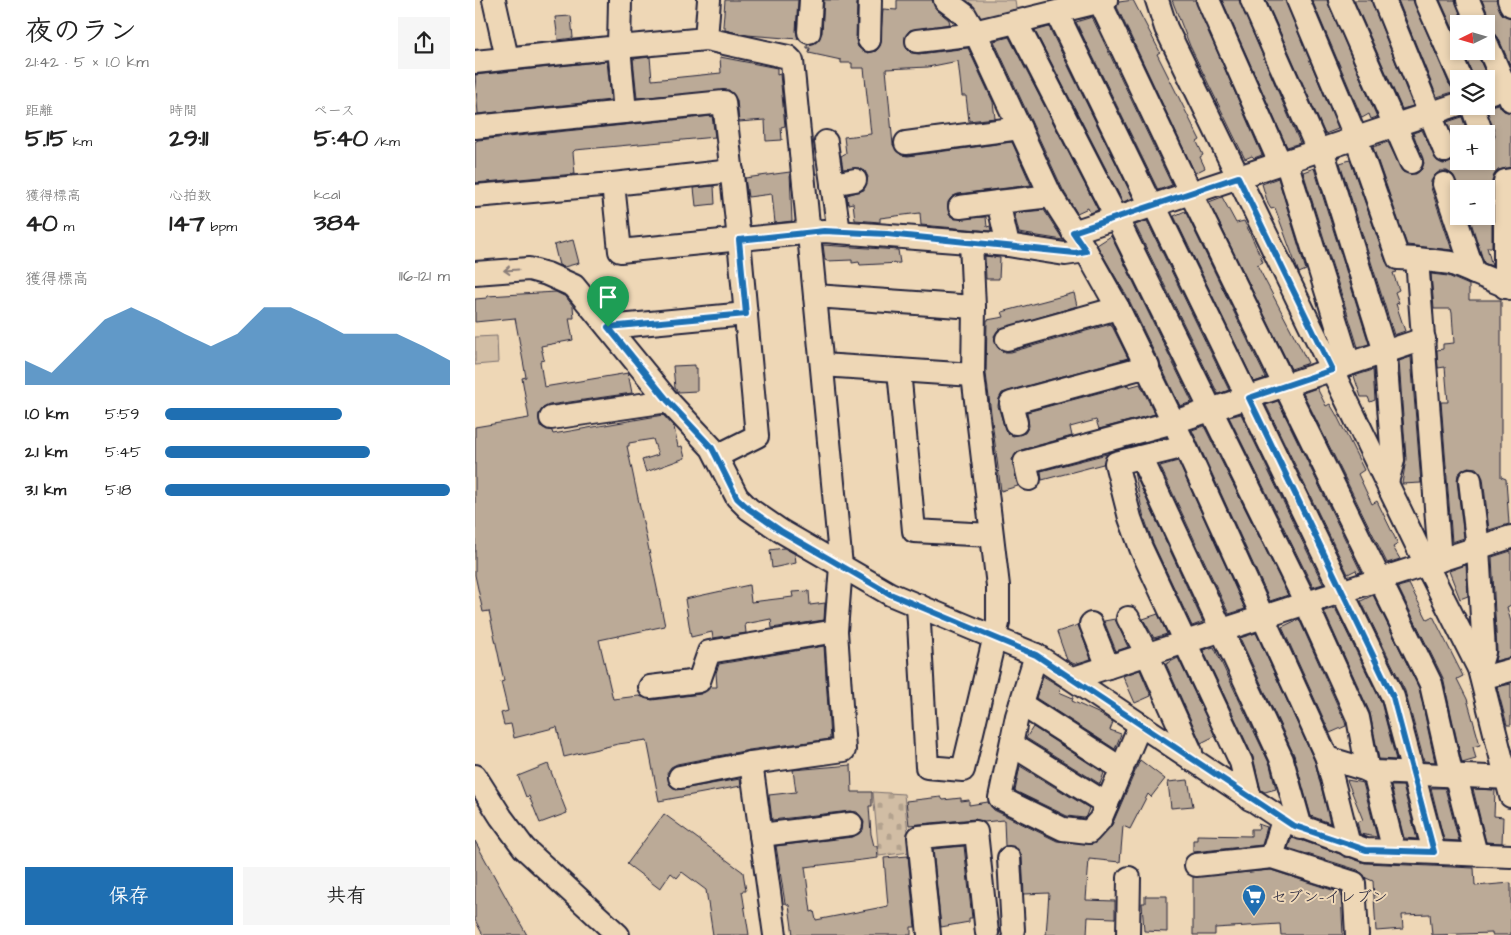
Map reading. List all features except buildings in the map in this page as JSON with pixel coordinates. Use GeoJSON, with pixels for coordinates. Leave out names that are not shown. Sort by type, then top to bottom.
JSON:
{"type":"FeatureCollection","features":[{"type":"Feature","properties":{"kind":"street"},"geometry":{"type":"LineString","coordinates":[[494,0],[507,58]]}},
{"type":"Feature","properties":{"kind":"street"},"geometry":{"type":"LineString","coordinates":[[620,0],[619,47],[625,112]]}},
{"type":"Feature","properties":{"kind":"street"},"geometry":{"type":"LineString","coordinates":[[706,39],[709,0]]}},
{"type":"Feature","properties":{"kind":"street"},"geometry":{"type":"LineString","coordinates":[[809,32],[811,0]]}},
{"type":"Feature","properties":{"kind":"street"},"geometry":{"type":"LineString","coordinates":[[869,40],[870,0]]}},
{"type":"Feature","properties":{"kind":"street"},"geometry":{"type":"LineString","coordinates":[[945,0],[965,15],[975,33],[1051,196],[1086,251],[1148,366],[1327,758],[1349,845]]}},
{"type":"Feature","properties":{"kind":"street"},"geometry":{"type":"LineString","coordinates":[[1157,0],[1166,28],[1238,177],[1340,367],[1387,482],[1433,562],[1480,673],[1510,784],[1454,777],[1371,771],[1327,758]]}},
{"type":"Feature","properties":{"kind":"street"},"geometry":{"type":"LineString","coordinates":[[1208,0],[1283,162],[1340,367]]}},
{"type":"Feature","properties":{"kind":"street"},"geometry":{"type":"LineString","coordinates":[[1252,0],[1320,149],[1385,352],[1393,460],[1387,482]]}},
{"type":"Feature","properties":{"kind":"street"},"geometry":{"type":"LineString","coordinates":[[1298,0],[1356,138],[1398,258],[1451,263],[1508,287],[1505,180],[1511,180]]}},
{"type":"Feature","properties":{"kind":"street"},"geometry":{"type":"LineString","coordinates":[[1340,0],[1411,162]]}},
{"type":"Feature","properties":{"kind":"street"},"geometry":{"type":"LineString","coordinates":[[1384,0],[1445,151]]}},
{"type":"Feature","properties":{"kind":"street"},"geometry":{"type":"LineString","coordinates":[[1426,0],[1457,70]]}},
{"type":"Feature","properties":{"kind":"street"},"geometry":{"type":"LineString","coordinates":[[1468,0],[1474,15]]}},
{"type":"Feature","properties":{"kind":"street"},"geometry":{"type":"LineString","coordinates":[[1509,0],[1511,5]]}},
{"type":"Feature","properties":{"kind":"street"},"geometry":{"type":"LineString","coordinates":[[917,41],[975,33],[1059,8],[1101,1],[1191,194],[1431,684],[1475,854]]}},
{"type":"Feature","properties":{"kind":"street"},"geometry":{"type":"LineString","coordinates":[[1059,8],[1152,206],[1249,398],[1393,697],[1434,852]]}},
{"type":"Feature","properties":{"kind":"street"},"geometry":{"type":"LineString","coordinates":[[1016,22],[1116,216],[1306,603],[1358,718],[1394,851]]}},
{"type":"Feature","properties":{"kind":"street"},"geometry":{"type":"LineString","coordinates":[[475,62],[706,39],[788,57],[792,61],[841,566],[837,631],[845,750],[751,763],[680,777]]}},
{"type":"Feature","properties":{"kind":"street"},"geometry":{"type":"LineString","coordinates":[[1492,60],[1504,92]]}},
{"type":"Feature","properties":{"kind":"street"},"geometry":{"type":"LineString","coordinates":[[475,127],[724,102],[757,436],[717,456]]}},
{"type":"Feature","properties":{"kind":"street"},"geometry":{"type":"LineString","coordinates":[[1073,232],[1116,216],[1191,194],[1320,149],[1450,107]]}},
{"type":"Feature","properties":{"kind":"street"},"geometry":{"type":"LineString","coordinates":[[906,143],[1020,128]]}},
{"type":"Feature","properties":{"kind":"street"},"geometry":{"type":"LineString","coordinates":[[826,142],[839,232]]}},
{"type":"Feature","properties":{"kind":"street"},"geometry":{"type":"LineString","coordinates":[[475,196],[732,171]]}},
{"type":"Feature","properties":{"kind":"street"},"geometry":{"type":"LineString","coordinates":[[832,184],[855,180]]}},
{"type":"Feature","properties":{"kind":"street"},"geometry":{"type":"LineString","coordinates":[[613,184],[620,251],[810,233],[839,232],[1008,245],[1065,254],[1086,251]]}},
{"type":"Feature","properties":{"kind":"street"},"geometry":{"type":"LineString","coordinates":[[1444,184],[1474,274]]}},
{"type":"Feature","properties":{"kind":"street"},"geometry":{"type":"LineString","coordinates":[[960,207],[1051,196]]}},
{"type":"Feature","properties":{"kind":"street"},"geometry":{"type":"LineString","coordinates":[[998,202],[1008,245]]}},
{"type":"Feature","properties":{"kind":"street"},"geometry":{"type":"LineString","coordinates":[[917,605],[927,767],[963,770],[997,638],[998,586],[973,375],[971,242]]}},
{"type":"Feature","properties":{"kind":"street"},"geometry":{"type":"LineString","coordinates":[[1417,259],[1424,339],[1433,562]]}},
{"type":"Feature","properties":{"kind":"street"},"geometry":{"type":"LineString","coordinates":[[475,273],[529,269],[547,274],[574,286],[668,401],[712,448],[737,498],[749,509],[890,594],[969,629],[997,638],[1036,655],[1074,678],[1250,799],[1292,824],[1366,850],[1511,856]]}},
{"type":"Feature","properties":{"kind":"street"},"geometry":{"type":"LineString","coordinates":[[815,296],[973,307]]}},
{"type":"Feature","properties":{"kind":"street"},"geometry":{"type":"LineString","coordinates":[[1007,339],[1118,308]]}},
{"type":"Feature","properties":{"kind":"street"},"geometry":{"type":"LineString","coordinates":[[608,327],[746,314]]}},
{"type":"Feature","properties":{"kind":"street"},"geometry":{"type":"LineString","coordinates":[[1029,479],[1025,462],[1174,422],[1424,339]]}},
{"type":"Feature","properties":{"kind":"street"},"geometry":{"type":"LineString","coordinates":[[822,365],[973,375]]}},
{"type":"Feature","properties":{"kind":"street"},"geometry":{"type":"LineString","coordinates":[[1016,423],[1011,403],[1148,366]]}},
{"type":"Feature","properties":{"kind":"street"},"geometry":{"type":"LineString","coordinates":[[899,370],[914,531],[991,535]]}},
{"type":"Feature","properties":{"kind":"street"},"geometry":{"type":"LineString","coordinates":[[551,418],[668,401]]}},
{"type":"Feature","properties":{"kind":"street"},"geometry":{"type":"LineString","coordinates":[[1185,446],[1116,463],[1130,518],[1141,548],[1241,762],[1250,799]]}},
{"type":"Feature","properties":{"kind":"street"},"geometry":{"type":"LineString","coordinates":[[1141,457],[1282,760],[1292,824],[1271,858]]}},
{"type":"Feature","properties":{"kind":"street"},"geometry":{"type":"LineString","coordinates":[[1470,480],[1478,548],[1484,652],[1480,673]]}},
{"type":"Feature","properties":{"kind":"street"},"geometry":{"type":"LineString","coordinates":[[1074,678],[1511,537]]}},
{"type":"Feature","properties":{"kind":"street"},"geometry":{"type":"LineString","coordinates":[[1128,618],[1147,654],[1191,752],[1192,760]]}},
{"type":"Feature","properties":{"kind":"street"},"geometry":{"type":"LineString","coordinates":[[1091,624],[1108,667]]}},
{"type":"Feature","properties":{"kind":"street"},"geometry":{"type":"LineString","coordinates":[[650,686],[699,680],[709,652],[837,631]]}},
{"type":"Feature","properties":{"kind":"street"},"geometry":{"type":"LineString","coordinates":[[1036,655],[1021,704],[1000,798],[1063,829],[1089,832],[1100,820],[1140,725]]}},
{"type":"Feature","properties":{"kind":"street"},"geometry":{"type":"LineString","coordinates":[[1480,673],[1511,670]]}},
{"type":"Feature","properties":{"kind":"street"},"geometry":{"type":"LineString","coordinates":[[1021,704],[1121,769]]}},
{"type":"Feature","properties":{"kind":"street"},"geometry":{"type":"LineString","coordinates":[[1013,745],[1107,804]]}},
{"type":"Feature","properties":{"kind":"street"},"geometry":{"type":"LineString","coordinates":[[751,763],[775,935]]}},
{"type":"Feature","properties":{"kind":"street"},"geometry":{"type":"LineString","coordinates":[[475,776],[501,817],[524,848],[618,935]]}},
{"type":"Feature","properties":{"kind":"street"},"geometry":{"type":"LineString","coordinates":[[761,835],[851,824]]}},
{"type":"Feature","properties":{"kind":"street"},"geometry":{"type":"LineString","coordinates":[[929,935],[919,837],[976,832],[979,934],[1013,932],[1009,858]]}},
{"type":"Feature","properties":{"kind":"street"},"geometry":{"type":"LineString","coordinates":[[1195,865],[1271,858],[1354,883],[1357,935]]}},
{"type":"Feature","properties":{"kind":"street"},"geometry":{"type":"LineString","coordinates":[[1128,935],[1129,878]]}},
{"type":"Feature","properties":{"kind":"green space"},"geometry":{"type":"Polygon","coordinates":[[[967,0],[1015,0],[1017,16],[979,23],[967,0]]]}},
{"type":"Feature","properties":{"kind":"green space"},"geometry":{"type":"Polygon","coordinates":[[[497,336],[498,363],[475,365],[475,337],[497,336]]]}},
{"type":"Feature","properties":{"kind":"green space"},"geometry":{"type":"Polygon","coordinates":[[[873,792],[904,794],[910,852],[879,856],[873,792]]]}},
{"type":"Feature","properties":{"kind":"place","name":"セブン-イレブン"},"geometry":{"type":"Point","coordinates":[1254,917]}},
{"type":"Feature","properties":{"kind":"route"},"geometry":{"type":"LineString","coordinates":[[1238,177],[1332,370],[1249,398],[1393,697],[1434,852],[1366,850],[1292,825],[1140,725],[1074,678],[1036,655],[997,638],[969,629],[890,594],[781,531],[749,509],[737,498],[712,448],[668,401],[608,327],[746,314],[739,240],[824,231],[887,234],[1008,245],[1065,254],[1075,253],[1086,251],[1073,232],[1116,216],[1191,194],[1238,177]]}}]}
